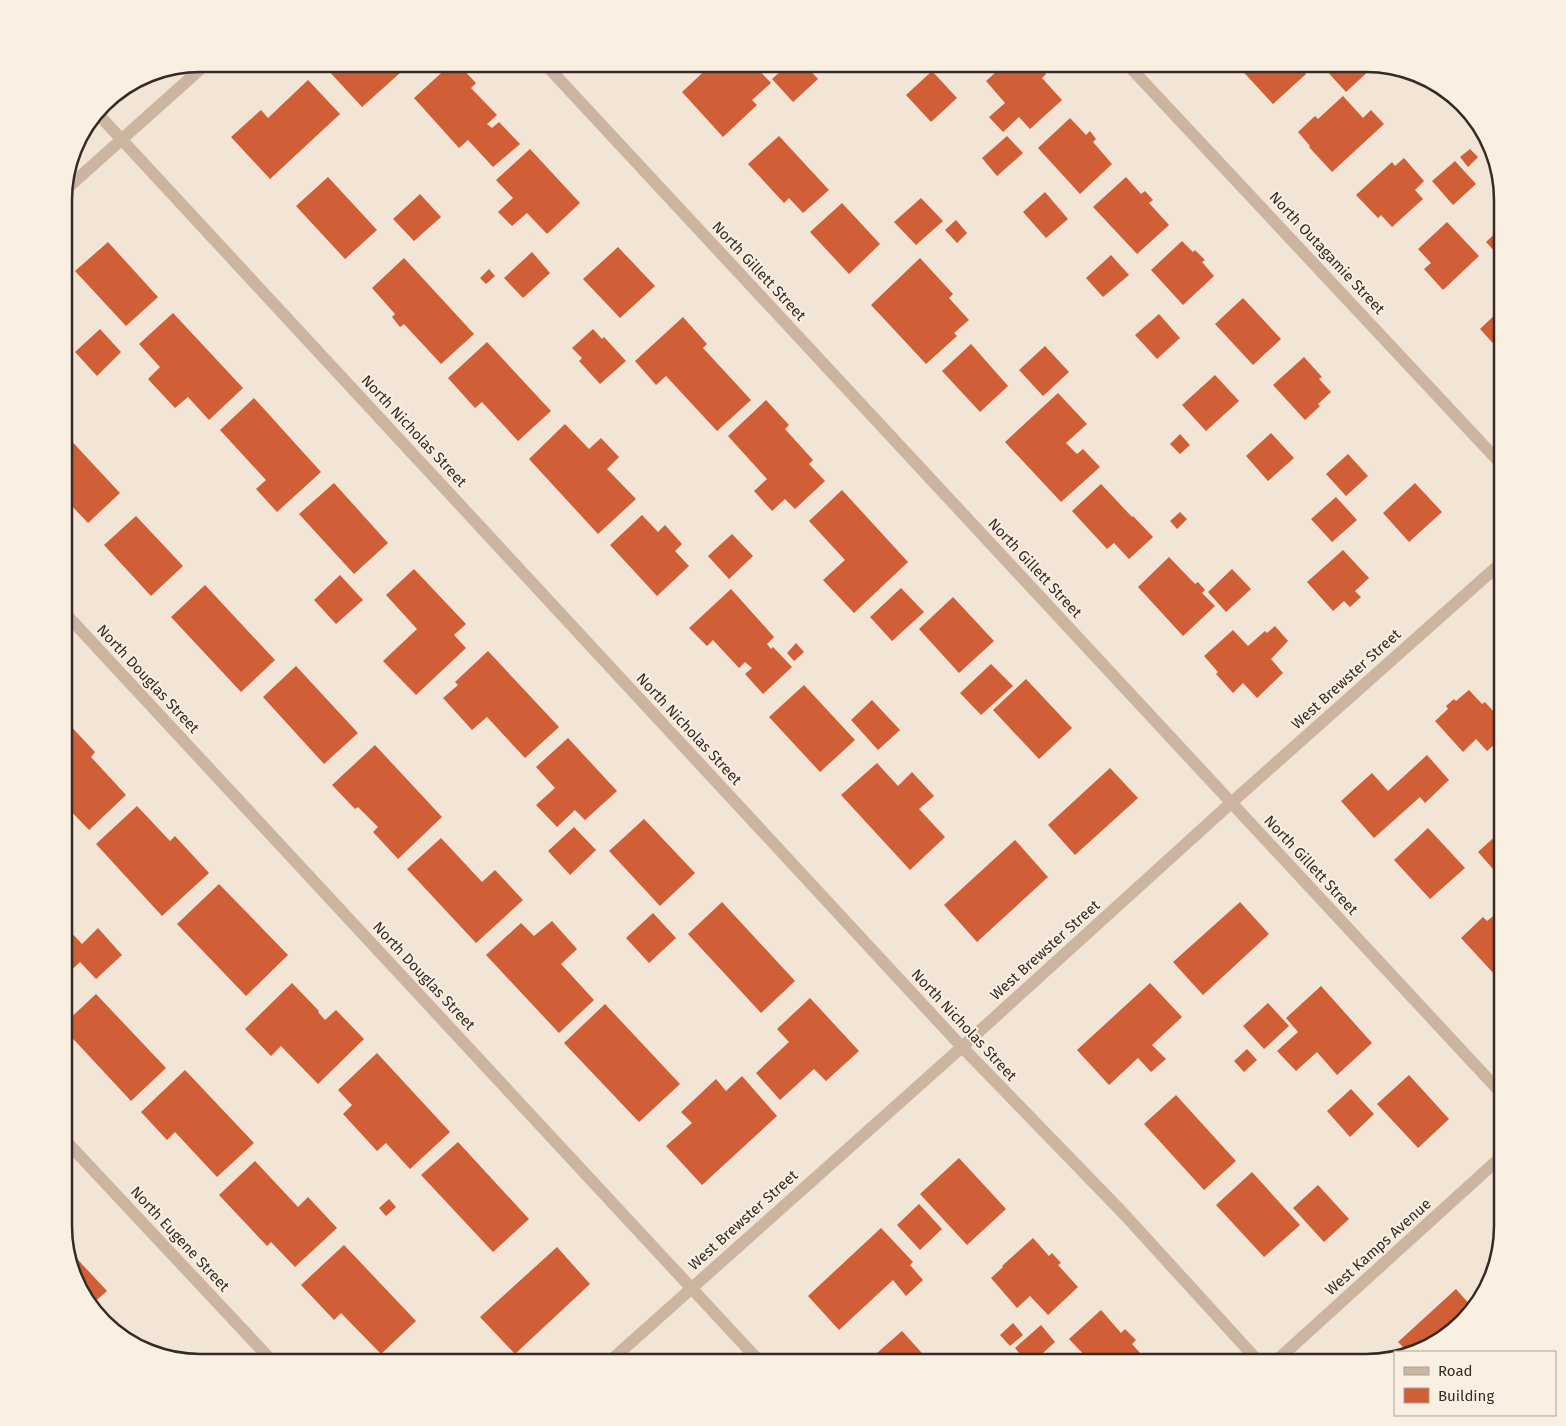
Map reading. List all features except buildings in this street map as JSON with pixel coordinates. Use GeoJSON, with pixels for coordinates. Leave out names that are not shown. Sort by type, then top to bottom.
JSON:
{"type":"FeatureCollection","features":[{"type":"Feature","properties":{"kind":"street"},"geometry":{"type":"LineString","coordinates":[[74,182],[196,73]]}},
{"type":"Feature","properties":{"kind":"street","name":"North Gillett Street"},"geometry":{"type":"LineString","coordinates":[[553,73],[1494,1085]]}},
{"type":"Feature","properties":{"kind":"street","name":"North Outagamie Street"},"geometry":{"type":"LineString","coordinates":[[1135,73],[1493,456]]}},
{"type":"Feature","properties":{"kind":"street","name":"North Nicholas Street"},"geometry":{"type":"LineString","coordinates":[[102,119],[962,1047],[1123,1213],[1252,1354]]}},
{"type":"Feature","properties":{"kind":"street","name":"West Brewster Street"},"geometry":{"type":"LineString","coordinates":[[618,1354],[1493,570]]}},
{"type":"Feature","properties":{"kind":"street","name":"North Douglas Street"},"geometry":{"type":"LineString","coordinates":[[73,622],[753,1354]]}},
{"type":"Feature","properties":{"kind":"street","name":"North Eugene Street"},"geometry":{"type":"LineString","coordinates":[[73,1149],[266,1354]]}},
{"type":"Feature","properties":{"kind":"street","name":"West Kamps Avenue"},"geometry":{"type":"LineString","coordinates":[[1284,1354],[1494,1163]]}}]}
